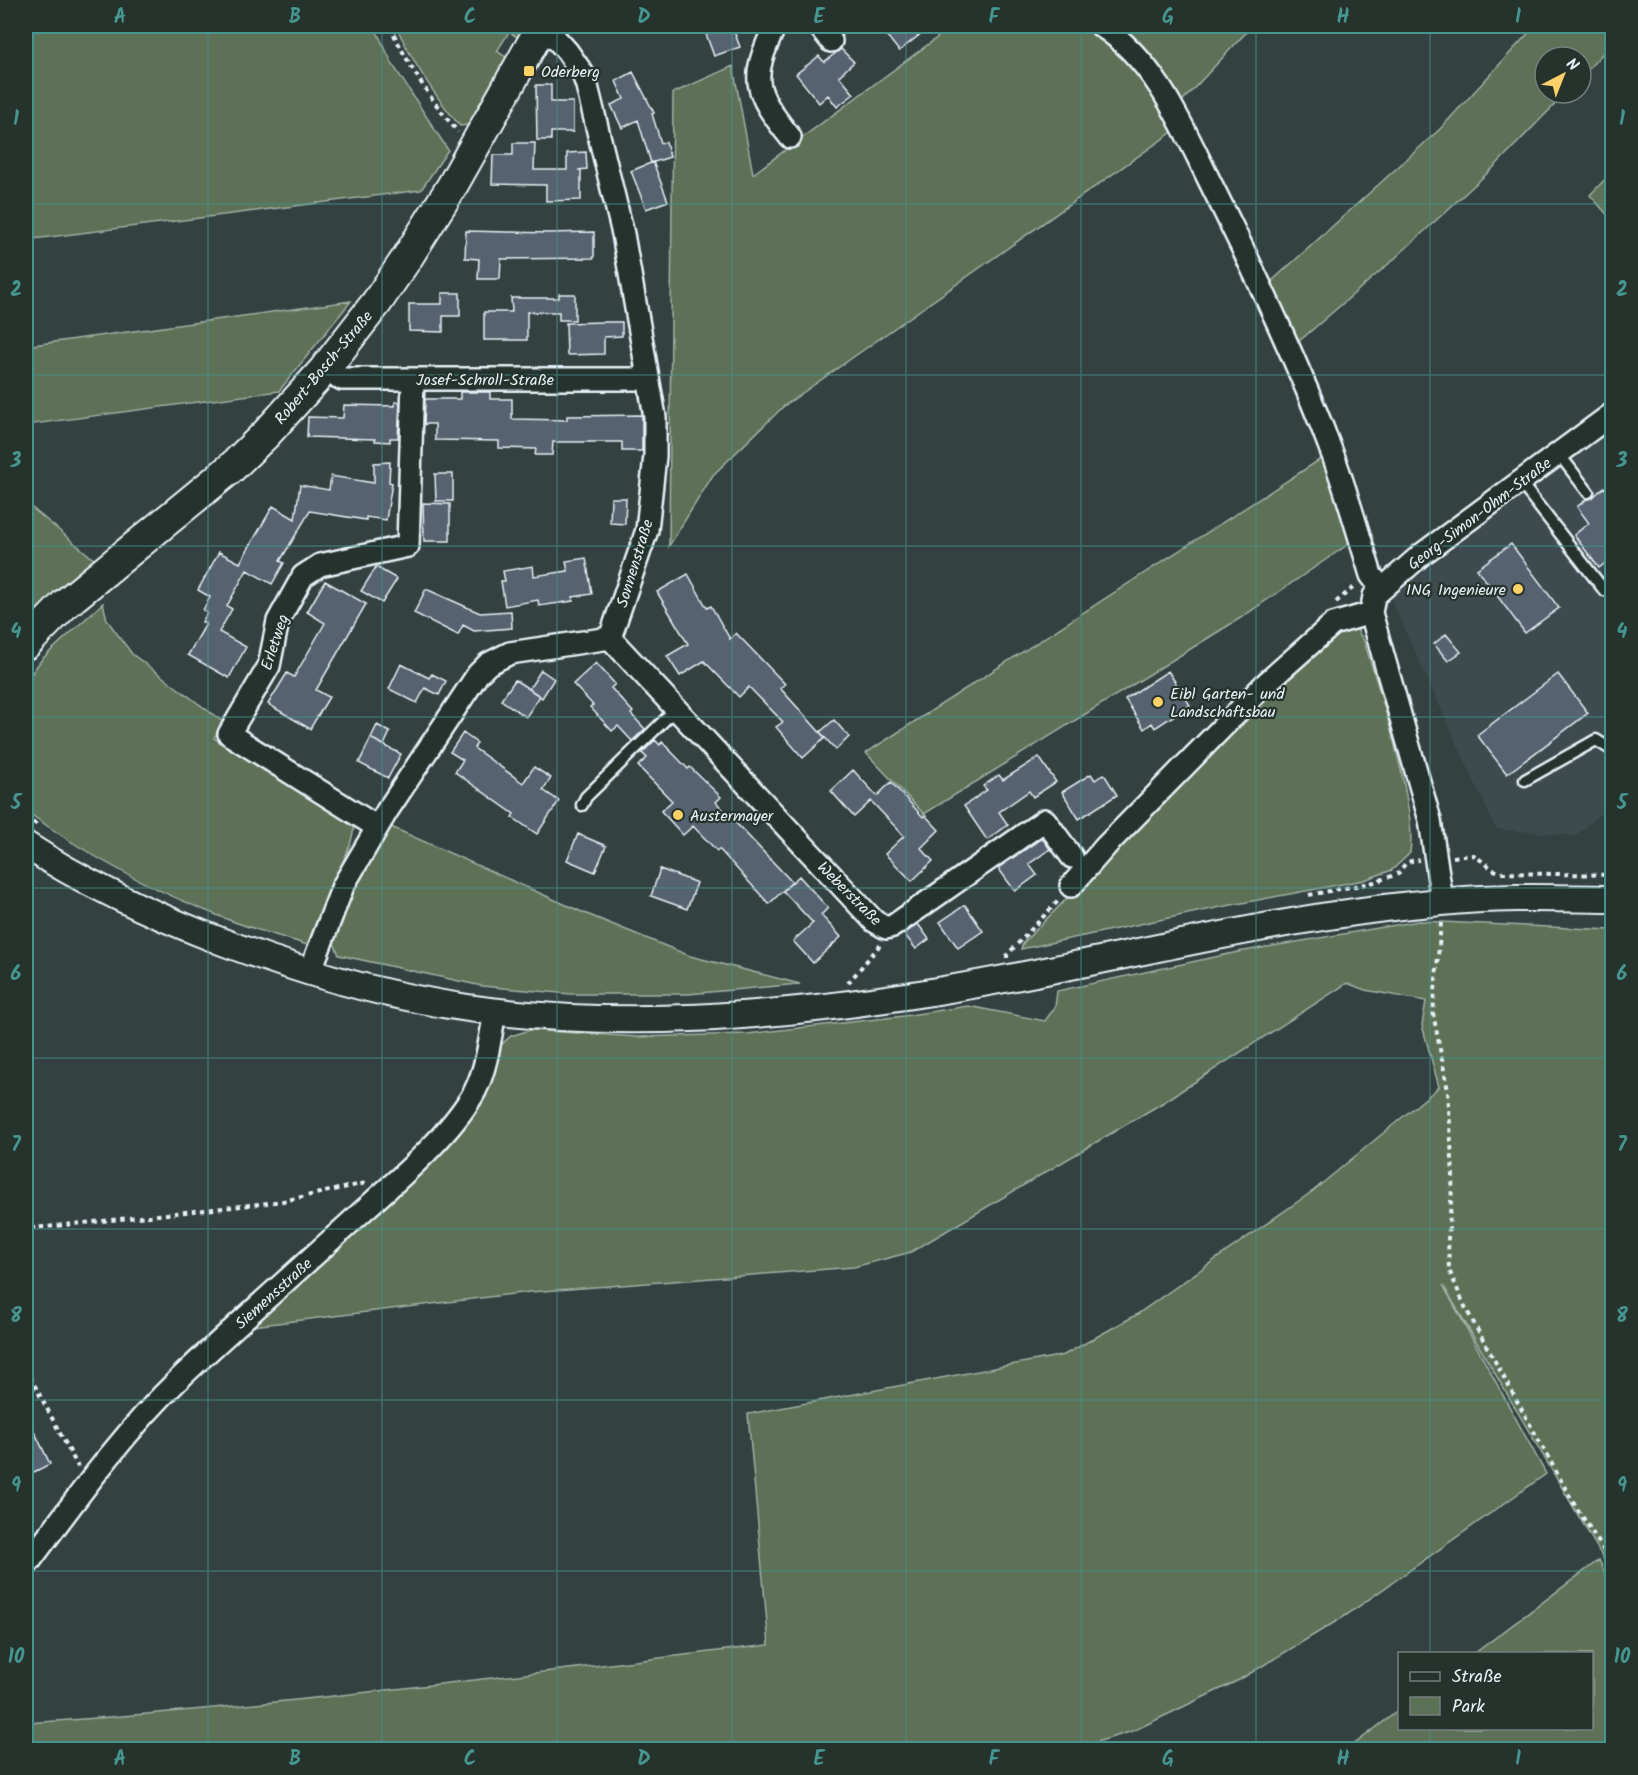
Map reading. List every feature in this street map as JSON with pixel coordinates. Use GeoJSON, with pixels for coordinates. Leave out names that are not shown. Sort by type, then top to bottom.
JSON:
{"type":"FeatureCollection","features":[{"type":"Feature","properties":{"kind":"main road","name":"Robert-Bosch-Straße"},"geometry":{"type":"LineString","coordinates":[[26,644],[65,604],[231,468],[267,434],[324,370],[377,302],[407,258],[451,188],[541,26]]}},
{"type":"Feature","properties":{"kind":"street","name":"Sonnenstraße"},"geometry":{"type":"LineString","coordinates":[[541,26],[567,51],[583,74],[587,86],[623,234],[655,417],[655,456],[647,530],[610,638]]}},
{"type":"Feature","properties":{"kind":"street"},"geometry":{"type":"LineString","coordinates":[[775,26],[762,54],[758,73],[759,86],[770,112],[790,136]]}},
{"type":"Feature","properties":{"kind":"street"},"geometry":{"type":"LineString","coordinates":[[1101,26],[1125,44],[1150,73],[1174,112],[1235,233],[1290,350],[1334,458],[1371,575],[1381,588]]}},
{"type":"Feature","properties":{"kind":"street","name":"Josef-Schroll-Straße"},"geometry":{"type":"LineString","coordinates":[[324,370],[342,379],[648,379]]}},
{"type":"Feature","properties":{"kind":"street","name":"Erletweg"},"geometry":{"type":"LineString","coordinates":[[377,827],[229,734],[269,666],[278,621],[303,576],[320,565],[408,546],[413,379]]}},
{"type":"Feature","properties":{"kind":"street","name":"Georg-Simon-Ohm-Straße"},"geometry":{"type":"LineString","coordinates":[[1371,613],[1374,596],[1381,588],[1421,555],[1612,414]]}},
{"type":"Feature","properties":{"kind":"street"},"geometry":{"type":"LineString","coordinates":[[1071,886],[1113,839],[1272,678],[1333,624],[1371,613],[1430,820],[1442,901]]}},
{"type":"Feature","properties":{"kind":"street"},"geometry":{"type":"LineString","coordinates":[[310,972],[343,886],[377,827],[472,682],[488,664],[510,653],[610,638]]}},
{"type":"Feature","properties":{"kind":"street","name":"Weberstraße"},"geometry":{"type":"LineString","coordinates":[[610,638],[874,921],[886,928],[893,926],[1045,819],[1072,857]]}},
{"type":"Feature","properties":{"kind":"street"},"geometry":{"type":"LineString","coordinates":[[35,837],[100,888],[179,926],[268,959],[384,992],[495,1012],[579,1018],[644,1020],[753,1014],[926,993],[1306,919],[1442,901],[1512,897],[1612,899]]}},
{"type":"Feature","properties":{"kind":"street","name":"Siemensstraße"},"geometry":{"type":"LineString","coordinates":[[26,1566],[88,1482],[136,1424],[178,1380],[388,1189],[453,1124],[466,1107],[484,1068],[495,1012]]}},
{"type":"Feature","properties":{"kind":"lane"},"geometry":{"type":"LineString","coordinates":[[1559,454],[1588,492]]}},
{"type":"Feature","properties":{"kind":"lane"},"geometry":{"type":"LineString","coordinates":[[1520,482],[1604,590],[1612,584]]}},
{"type":"Feature","properties":{"kind":"lane"},"geometry":{"type":"LineString","coordinates":[[582,805],[586,797],[676,709]]}},
{"type":"Feature","properties":{"kind":"lane"},"geometry":{"type":"LineString","coordinates":[[1525,780],[1596,740],[1612,750]]}},
{"type":"Feature","properties":{"kind":"path"},"geometry":{"type":"LineString","coordinates":[[390,26],[433,102],[465,141],[474,146]]}},
{"type":"Feature","properties":{"kind":"path"},"geometry":{"type":"LineString","coordinates":[[26,816],[35,837]]}},
{"type":"Feature","properties":{"kind":"path"},"geometry":{"type":"LineString","coordinates":[[1437,859],[1474,855],[1494,870],[1503,873],[1612,875]]}},
{"type":"Feature","properties":{"kind":"path"},"geometry":{"type":"LineString","coordinates":[[998,961],[1007,959],[1007,955],[1071,886]]}},
{"type":"Feature","properties":{"kind":"path"},"geometry":{"type":"LineString","coordinates":[[1442,901],[1433,1013],[1448,1091],[1453,1176],[1448,1238],[1449,1270],[1466,1309],[1567,1492],[1612,1563]]}},
{"type":"Feature","properties":{"kind":"path"},"geometry":{"type":"LineString","coordinates":[[848,984],[882,941],[886,928]]}},
{"type":"Feature","properties":{"kind":"path"},"geometry":{"type":"LineString","coordinates":[[838,985],[859,982]]}},
{"type":"Feature","properties":{"kind":"path"},"geometry":{"type":"LineString","coordinates":[[26,1222],[27,1228],[283,1201],[364,1183],[381,1182],[388,1189]]}},
{"type":"Feature","properties":{"kind":"path"},"geometry":{"type":"LineString","coordinates":[[26,1369],[88,1482]]}},
{"type":"Feature","properties":{"kind":"shaded area"},"geometry":{"type":"Polygon","coordinates":[[[1612,428],[1612,804],[1575,836],[1496,829],[1390,597],[1612,428]]]}},
{"type":"Feature","properties":{"kind":"green space"},"geometry":{"type":"Polygon","coordinates":[[[26,26],[374,26],[393,65],[448,150],[421,190],[26,240],[26,26]]]}},
{"type":"Feature","properties":{"kind":"green space"},"geometry":{"type":"Polygon","coordinates":[[[396,26],[527,26],[519,38],[509,32],[497,51],[507,58],[469,125],[460,126],[425,78],[396,26]]]}},
{"type":"Feature","properties":{"kind":"green space"},"geometry":{"type":"Polygon","coordinates":[[[953,26],[1093,26],[1129,55],[1178,128],[784,406],[713,475],[669,546],[673,93],[733,66],[753,174],[953,26]]]}},
{"type":"Feature","properties":{"kind":"green space"},"geometry":{"type":"Polygon","coordinates":[[[1102,26],[1252,26],[1172,112],[1102,26]]]}},
{"type":"Feature","properties":{"kind":"green space"},"geometry":{"type":"Polygon","coordinates":[[[1535,26],[1612,26],[1612,43],[1593,64],[1593,45],[1533,45],[1533,105],[1554,105],[1494,167],[1393,260],[1290,349],[1262,290],[1440,129],[1535,26]]]}},
{"type":"Feature","properties":{"kind":"green space"},"geometry":{"type":"Polygon","coordinates":[[[1612,172],[1612,220],[1590,195],[1612,172]]]}},
{"type":"Feature","properties":{"kind":"green space"},"geometry":{"type":"Polygon","coordinates":[[[351,301],[279,391],[26,425],[26,346],[351,301]]]}},
{"type":"Feature","properties":{"kind":"green space"},"geometry":{"type":"Polygon","coordinates":[[[1327,455],[1356,539],[1242,617],[924,814],[866,753],[1327,455]]]}},
{"type":"Feature","properties":{"kind":"green space"},"geometry":{"type":"Polygon","coordinates":[[[26,503],[96,561],[26,626],[26,503]]]}},
{"type":"Feature","properties":{"kind":"green space"},"geometry":{"type":"Polygon","coordinates":[[[103,603],[107,620],[132,654],[223,722],[214,738],[355,825],[350,845],[308,945],[234,922],[146,884],[72,842],[26,811],[26,681],[42,659],[103,603]]]}},
{"type":"Feature","properties":{"kind":"green space"},"geometry":{"type":"Polygon","coordinates":[[[1348,627],[1356,628],[1364,641],[1391,730],[1404,784],[1411,836],[1410,853],[1392,870],[1364,880],[1021,949],[1023,943],[1219,744],[1339,632],[1348,627]]]}},
{"type":"Feature","properties":{"kind":"green space"},"geometry":{"type":"Polygon","coordinates":[[[389,826],[582,912],[690,956],[800,984],[688,994],[571,994],[482,986],[339,955],[332,938],[354,882],[389,826]]]}},
{"type":"Feature","properties":{"kind":"green space"},"geometry":{"type":"Polygon","coordinates":[[[1419,921],[1612,930],[1612,1573],[1443,1285],[1546,1474],[1345,1616],[1239,1680],[1133,1731],[1070,1750],[26,1750],[26,1723],[305,1699],[769,1645],[748,1414],[1064,1355],[1136,1315],[1313,1191],[1439,1087],[1422,1025],[1426,1001],[1365,990],[1347,983],[1164,1102],[911,1252],[854,1267],[530,1292],[245,1327],[391,1192],[494,1051],[511,1036],[530,1030],[638,1037],[747,1034],[904,1016],[968,1006],[1045,1021],[1055,1007],[1057,991],[1238,952],[1419,921]]]}},
{"type":"Feature","properties":{"kind":"green space"},"geometry":{"type":"Polygon","coordinates":[[[1599,1560],[1612,1587],[1612,1749],[1348,1749],[1398,1711],[1398,1730],[1593,1730],[1593,1652],[1476,1652],[1599,1560]]]}},
{"type":"Feature","properties":{"kind":"building"},"geometry":{"type":"Polygon","coordinates":[[[703,26],[732,26],[740,47],[714,56],[703,26]]]}},
{"type":"Feature","properties":{"kind":"building"},"geometry":{"type":"Polygon","coordinates":[[[879,26],[931,26],[899,51],[879,26]]]}},
{"type":"Feature","properties":{"kind":"building"},"geometry":{"type":"Polygon","coordinates":[[[841,49],[854,62],[839,76],[854,94],[837,107],[828,95],[819,103],[796,74],[819,56],[824,62],[841,49]]]}},
{"type":"Feature","properties":{"kind":"building"},"geometry":{"type":"Polygon","coordinates":[[[633,72],[654,113],[652,114],[661,143],[666,142],[670,157],[651,163],[638,120],[622,128],[611,105],[624,99],[616,81],[633,72]]]}},
{"type":"Feature","properties":{"kind":"building"},"geometry":{"type":"Polygon","coordinates":[[[536,85],[551,85],[551,102],[573,102],[573,132],[551,132],[551,140],[537,140],[536,85]]]}},
{"type":"Feature","properties":{"kind":"building"},"geometry":{"type":"Polygon","coordinates":[[[513,143],[535,143],[534,170],[567,170],[567,153],[586,152],[587,169],[578,170],[581,170],[581,200],[546,201],[546,185],[492,184],[493,155],[513,155],[513,143]]]}},
{"type":"Feature","properties":{"kind":"building"},"geometry":{"type":"Polygon","coordinates":[[[653,162],[668,201],[646,209],[631,171],[653,162]]]}},
{"type":"Feature","properties":{"kind":"building"},"geometry":{"type":"Polygon","coordinates":[[[466,231],[594,232],[594,258],[501,259],[500,279],[478,279],[479,259],[465,258],[466,231]]]}},
{"type":"Feature","properties":{"kind":"building"},"geometry":{"type":"Polygon","coordinates":[[[442,293],[460,293],[460,316],[443,316],[443,332],[409,331],[409,304],[442,304],[442,293]]]}},
{"type":"Feature","properties":{"kind":"building"},"geometry":{"type":"Polygon","coordinates":[[[559,294],[575,294],[575,320],[559,320],[559,312],[527,312],[527,340],[484,340],[484,312],[512,312],[511,298],[559,298],[559,294]]]}},
{"type":"Feature","properties":{"kind":"building"},"geometry":{"type":"Polygon","coordinates":[[[622,322],[622,336],[604,337],[604,354],[567,355],[566,323],[622,322]]]}},
{"type":"Feature","properties":{"kind":"building"},"geometry":{"type":"Polygon","coordinates":[[[460,392],[490,392],[490,399],[512,399],[512,419],[567,420],[567,416],[642,415],[642,451],[622,451],[622,442],[553,442],[552,455],[535,455],[536,449],[499,448],[499,441],[435,440],[435,424],[424,424],[425,399],[460,399],[460,392]]]}},
{"type":"Feature","properties":{"kind":"building"},"geometry":{"type":"Polygon","coordinates":[[[395,402],[400,402],[398,438],[390,438],[390,442],[375,441],[375,439],[307,437],[308,417],[343,418],[344,405],[395,406],[395,402]]]}},
{"type":"Feature","properties":{"kind":"building"},"geometry":{"type":"Polygon","coordinates":[[[390,462],[389,482],[392,483],[386,520],[366,517],[366,520],[310,511],[280,561],[284,563],[272,584],[247,570],[227,606],[232,609],[219,632],[246,647],[229,678],[188,655],[206,624],[202,622],[207,613],[203,610],[210,597],[198,590],[219,552],[240,563],[273,506],[295,519],[300,485],[329,490],[331,476],[374,483],[374,463],[390,462]]]}},
{"type":"Feature","properties":{"kind":"building"},"geometry":{"type":"Polygon","coordinates":[[[435,474],[453,474],[453,501],[436,501],[435,474]]]}},
{"type":"Feature","properties":{"kind":"building"},"geometry":{"type":"Polygon","coordinates":[[[1604,487],[1612,498],[1612,558],[1599,568],[1574,535],[1589,523],[1577,507],[1604,487]]]}},
{"type":"Feature","properties":{"kind":"building"},"geometry":{"type":"Polygon","coordinates":[[[611,498],[626,498],[625,524],[610,523],[611,498]]]}},
{"type":"Feature","properties":{"kind":"building"},"geometry":{"type":"Polygon","coordinates":[[[423,503],[450,504],[450,541],[424,541],[423,503]]]}},
{"type":"Feature","properties":{"kind":"building","name":"ING Ingenieure"},"geometry":{"type":"Polygon","coordinates":[[[1511,544],[1559,608],[1525,633],[1477,569],[1511,544]]]}},
{"type":"Feature","properties":{"kind":"building"},"geometry":{"type":"Polygon","coordinates":[[[586,558],[592,594],[573,597],[573,601],[539,606],[538,600],[505,606],[501,581],[505,581],[503,571],[533,566],[534,576],[568,571],[566,561],[586,558]]]}},
{"type":"Feature","properties":{"kind":"building"},"geometry":{"type":"Polygon","coordinates":[[[376,567],[397,579],[382,603],[361,591],[376,567]]]}},
{"type":"Feature","properties":{"kind":"building"},"geometry":{"type":"Polygon","coordinates":[[[688,574],[707,608],[711,606],[730,639],[736,633],[785,684],[780,688],[825,738],[803,758],[776,727],[783,722],[749,687],[739,697],[704,661],[680,676],[667,656],[688,644],[657,592],[688,574]]]}},
{"type":"Feature","properties":{"kind":"building"},"geometry":{"type":"Polygon","coordinates":[[[325,581],[366,604],[316,690],[329,697],[310,729],[268,704],[287,673],[294,677],[325,623],[307,612],[325,581]]]}},
{"type":"Feature","properties":{"kind":"building"},"geometry":{"type":"Polygon","coordinates":[[[426,589],[480,613],[511,611],[512,628],[474,631],[463,625],[458,635],[414,613],[426,589]]]}},
{"type":"Feature","properties":{"kind":"building"},"geometry":{"type":"Polygon","coordinates":[[[1446,634],[1461,652],[1448,661],[1434,644],[1446,634]]]}},
{"type":"Feature","properties":{"kind":"building"},"geometry":{"type":"Polygon","coordinates":[[[596,663],[615,684],[611,688],[645,729],[632,741],[618,726],[612,731],[590,707],[593,705],[573,684],[596,663]]]}},
{"type":"Feature","properties":{"kind":"building"},"geometry":{"type":"Polygon","coordinates":[[[401,664],[429,678],[432,674],[446,681],[439,695],[425,688],[417,703],[389,689],[401,664]]]}},
{"type":"Feature","properties":{"kind":"building"},"geometry":{"type":"Polygon","coordinates":[[[541,670],[554,679],[542,698],[529,689],[541,670]]]}},
{"type":"Feature","properties":{"kind":"building","name":"Eibl Garten- und Landschaftsbau"},"geometry":{"type":"Polygon","coordinates":[[[1168,671],[1190,705],[1155,728],[1152,723],[1144,729],[1125,699],[1168,671]]]}},
{"type":"Feature","properties":{"kind":"building"},"geometry":{"type":"Polygon","coordinates":[[[1558,674],[1588,713],[1507,774],[1477,735],[1558,674]]]}},
{"type":"Feature","properties":{"kind":"building"},"geometry":{"type":"Polygon","coordinates":[[[515,680],[540,696],[526,717],[501,700],[515,680]]]}},
{"type":"Feature","properties":{"kind":"building"},"geometry":{"type":"Polygon","coordinates":[[[834,720],[849,737],[836,750],[820,732],[834,720]]]}},
{"type":"Feature","properties":{"kind":"building"},"geometry":{"type":"Polygon","coordinates":[[[377,725],[390,732],[384,745],[372,739],[401,754],[388,778],[359,763],[377,725]]]}},
{"type":"Feature","properties":{"kind":"building"},"geometry":{"type":"Polygon","coordinates":[[[463,733],[477,743],[474,748],[523,783],[534,767],[551,778],[543,790],[559,801],[537,834],[512,817],[514,814],[455,772],[463,760],[450,752],[463,733]]]}},
{"type":"Feature","properties":{"kind":"building"},"geometry":{"type":"Polygon","coordinates":[[[655,740],[660,745],[662,742],[688,769],[690,767],[721,797],[716,802],[792,882],[769,904],[719,849],[717,851],[693,826],[683,835],[661,811],[672,801],[638,766],[647,758],[642,753],[655,740]]]}},
{"type":"Feature","properties":{"kind":"building"},"geometry":{"type":"Polygon","coordinates":[[[1039,757],[1056,782],[1033,797],[1029,791],[999,812],[1008,825],[987,840],[964,806],[987,790],[983,786],[999,775],[1003,780],[1039,757]]]}},
{"type":"Feature","properties":{"kind":"building"},"geometry":{"type":"Polygon","coordinates":[[[853,770],[877,796],[891,782],[923,817],[925,815],[939,830],[921,848],[933,861],[912,881],[885,854],[904,836],[871,801],[854,817],[831,791],[853,770]]]}},
{"type":"Feature","properties":{"kind":"building"},"geometry":{"type":"Polygon","coordinates":[[[1091,774],[1095,780],[1104,774],[1117,795],[1079,819],[1062,792],[1091,774]]]}},
{"type":"Feature","properties":{"kind":"building"},"geometry":{"type":"Polygon","coordinates":[[[578,834],[606,846],[595,872],[567,860],[578,834]]]}},
{"type":"Feature","properties":{"kind":"building"},"geometry":{"type":"Polygon","coordinates":[[[1042,838],[1050,849],[1029,864],[1037,875],[1015,891],[998,868],[1042,838]]]}},
{"type":"Feature","properties":{"kind":"building"},"geometry":{"type":"Polygon","coordinates":[[[660,869],[697,883],[687,909],[651,896],[660,869]]]}},
{"type":"Feature","properties":{"kind":"building"},"geometry":{"type":"Polygon","coordinates":[[[799,876],[828,908],[821,915],[841,937],[813,963],[793,941],[813,923],[783,891],[799,876]]]}},
{"type":"Feature","properties":{"kind":"building"},"geometry":{"type":"Polygon","coordinates":[[[965,905],[983,931],[958,948],[940,922],[965,905]]]}},
{"type":"Feature","properties":{"kind":"building"},"geometry":{"type":"Polygon","coordinates":[[[918,924],[929,939],[916,949],[904,934],[918,924]]]}},
{"type":"Feature","properties":{"kind":"building"},"geometry":{"type":"Polygon","coordinates":[[[26,1414],[50,1464],[26,1476],[26,1414]]]}},
{"type":"Feature","properties":{"kind":"place","name":"Oderberg"},"geometry":{"type":"Point","coordinates":[529,71]}},
{"type":"Feature","properties":{"kind":"place","name":"ING Ingenieure"},"geometry":{"type":"Point","coordinates":[1518,589]}},
{"type":"Feature","properties":{"kind":"place","name":"Eibl Garten- und Landschaftsbau"},"geometry":{"type":"Point","coordinates":[1158,702]}},
{"type":"Feature","properties":{"kind":"place","name":"Austermayer"},"geometry":{"type":"Point","coordinates":[678,815]}}]}
